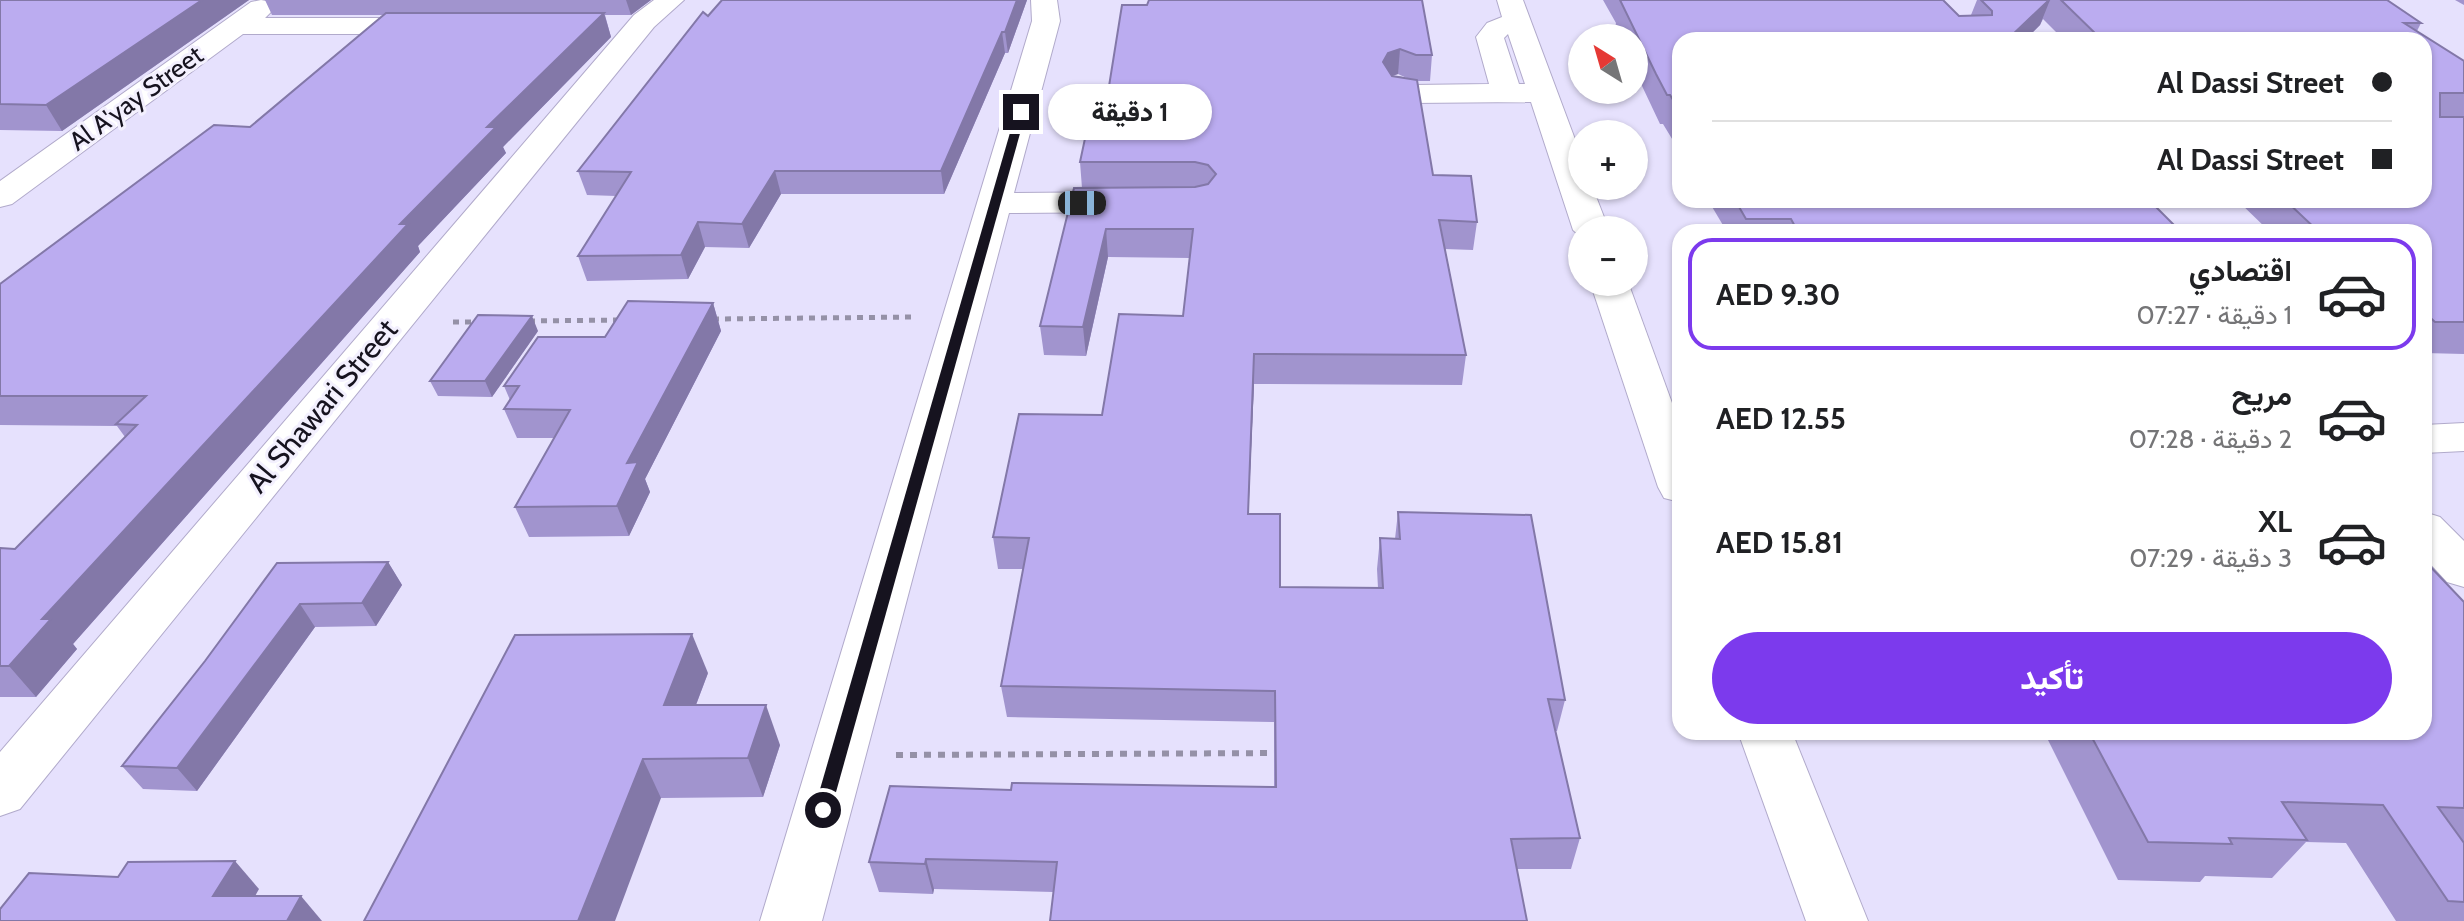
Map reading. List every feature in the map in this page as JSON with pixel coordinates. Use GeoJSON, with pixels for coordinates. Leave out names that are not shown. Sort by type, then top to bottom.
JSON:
{"type":"FeatureCollection","features":[{"type":"Feature","properties":{"kind":"street","name":"Al A'yay Street"},"geometry":{"type":"LineString","coordinates":[[0,197],[272,0]]}},
{"type":"Feature","properties":{"kind":"street"},"geometry":{"type":"LineString","coordinates":[[791,921],[1051,7]]}},
{"type":"Feature","properties":{"kind":"street"},"geometry":{"type":"LineString","coordinates":[[1507,93],[1490,37],[1514,10],[1586,216]]}},
{"type":"Feature","properties":{"kind":"street","name":"Al Shawari Street"},"geometry":{"type":"LineString","coordinates":[[1,789],[392,323],[644,15]]}},
{"type":"Feature","properties":{"kind":"street"},"geometry":{"type":"LineString","coordinates":[[237,26],[454,26]]}},
{"type":"Feature","properties":{"kind":"street"},"geometry":{"type":"LineString","coordinates":[[1399,86],[1401,93],[1411,94],[1543,93]]}},
{"type":"Feature","properties":{"kind":"street"},"geometry":{"type":"LineString","coordinates":[[996,203],[1165,202]]}},
{"type":"Feature","properties":{"kind":"street"},"geometry":{"type":"LineString","coordinates":[[1614,296],[1672,464]]}},
{"type":"Feature","properties":{"kind":"street"},"geometry":{"type":"LineString","coordinates":[[2432,418],[2464,419]]}},
{"type":"Feature","properties":{"kind":"street"},"geometry":{"type":"LineString","coordinates":[[2432,439],[2464,437]]}},
{"type":"Feature","properties":{"kind":"street"},"geometry":{"type":"LineString","coordinates":[[2432,536],[2464,570]]}},
{"type":"Feature","properties":{"kind":"street"},"geometry":{"type":"LineString","coordinates":[[1768,740],[1837,921]]}},
{"type":"Feature","properties":{"kind":"path"},"geometry":{"type":"LineString","coordinates":[[709,319],[964,316]]}},
{"type":"Feature","properties":{"kind":"path"},"geometry":{"type":"LineString","coordinates":[[519,321],[630,320]]}},
{"type":"Feature","properties":{"kind":"path"},"geometry":{"type":"LineString","coordinates":[[392,323],[487,322]]}},
{"type":"Feature","properties":{"kind":"path"},"geometry":{"type":"LineString","coordinates":[[839,755],[1295,753]]}},
{"type":"Feature","properties":{"kind":"building"},"geometry":{"type":"Polygon","coordinates":[[[0,0],[202,0],[46,105],[0,104],[0,0]]]}},
{"type":"Feature","properties":{"kind":"building"},"geometry":{"type":"Polygon","coordinates":[[[722,0],[1017,0],[941,171],[775,171],[742,224],[698,222],[681,255],[578,256],[631,172],[578,171],[703,12],[708,16],[722,0]]]}},
{"type":"Feature","properties":{"kind":"building"},"geometry":{"type":"Polygon","coordinates":[[[1149,0],[1422,0],[1432,55],[1416,55],[1400,49],[1388,53],[1383,62],[1392,76],[1417,80],[1433,175],[1471,176],[1477,222],[1439,220],[1466,355],[1254,354],[1248,514],[1280,514],[1280,587],[1383,588],[1380,538],[1400,539],[1398,512],[1531,515],[1565,700],[1548,699],[1580,838],[1511,839],[1527,921],[1050,921],[1057,862],[926,859],[925,864],[869,862],[890,786],[1011,790],[1012,783],[1276,787],[1275,691],[1001,686],[1029,538],[993,537],[1019,414],[1102,415],[1119,314],[1183,316],[1193,229],[1106,229],[1083,327],[1040,326],[1074,188],[1195,187],[1208,184],[1216,174],[1208,165],[1195,162],[1080,162],[1087,129],[1102,130],[1122,5],[1147,5],[1149,0]]]}},
{"type":"Feature","properties":{"kind":"building"},"geometry":{"type":"Polygon","coordinates":[[[1620,0],[1943,0],[1959,16],[1992,15],[1981,0],[2049,0],[2015,32],[1672,32],[1672,98],[1667,95],[1648,57],[1648,24],[1632,24],[1620,0]]]}},
{"type":"Feature","properties":{"kind":"building"},"geometry":{"type":"Polygon","coordinates":[[[2061,0],[2387,0],[2421,23],[2404,23],[2418,32],[2094,32],[2061,0]]]}},
{"type":"Feature","properties":{"kind":"building"},"geometry":{"type":"Polygon","coordinates":[[[386,13],[604,13],[487,127],[496,127],[400,224],[408,224],[42,619],[51,619],[9,666],[0,666],[0,548],[15,549],[137,425],[116,424],[146,396],[0,396],[0,284],[214,125],[250,127],[386,13]]]}},
{"type":"Feature","properties":{"kind":"building"},"geometry":{"type":"Polygon","coordinates":[[[2432,41],[2464,61],[2464,93],[2440,93],[2440,117],[2464,117],[2464,322],[2435,322],[2432,319],[2432,224],[2310,224],[2294,208],[2432,208],[2432,41]]]}},
{"type":"Feature","properties":{"kind":"building"},"geometry":{"type":"Polygon","coordinates":[[[1740,208],[2157,208],[2173,224],[1794,224],[1791,219],[1746,219],[1740,208]]]}},
{"type":"Feature","properties":{"kind":"building"},"geometry":{"type":"Polygon","coordinates":[[[628,301],[713,303],[627,463],[638,462],[617,506],[515,507],[570,410],[504,409],[519,386],[504,386],[538,337],[605,337],[628,301]]]}},
{"type":"Feature","properties":{"kind":"building"},"geometry":{"type":"Polygon","coordinates":[[[478,315],[532,316],[485,381],[430,381],[478,315]]]}},
{"type":"Feature","properties":{"kind":"building"},"geometry":{"type":"Polygon","coordinates":[[[388,562],[362,603],[300,604],[177,768],[122,766],[277,563],[388,562]]]}},
{"type":"Feature","properties":{"kind":"building"},"geometry":{"type":"Polygon","coordinates":[[[2432,568],[2464,602],[2464,808],[2438,807],[2464,843],[2464,902],[2448,901],[2383,805],[2282,802],[2307,840],[2229,838],[2232,844],[2148,842],[2093,740],[2432,740],[2432,568]]]}},
{"type":"Feature","properties":{"kind":"building"},"geometry":{"type":"Polygon","coordinates":[[[692,634],[664,705],[766,705],[748,758],[643,759],[578,921],[364,921],[515,635],[692,634]]]}},
{"type":"Feature","properties":{"kind":"building"},"geometry":{"type":"Polygon","coordinates":[[[235,861],[213,896],[301,896],[287,921],[0,921],[0,909],[29,873],[118,877],[128,862],[235,861]]]}},
{"type":"Feature","properties":{"kind":"route"},"geometry":{"type":"LineString","coordinates":[[823,810],[1021,112]]}}]}
